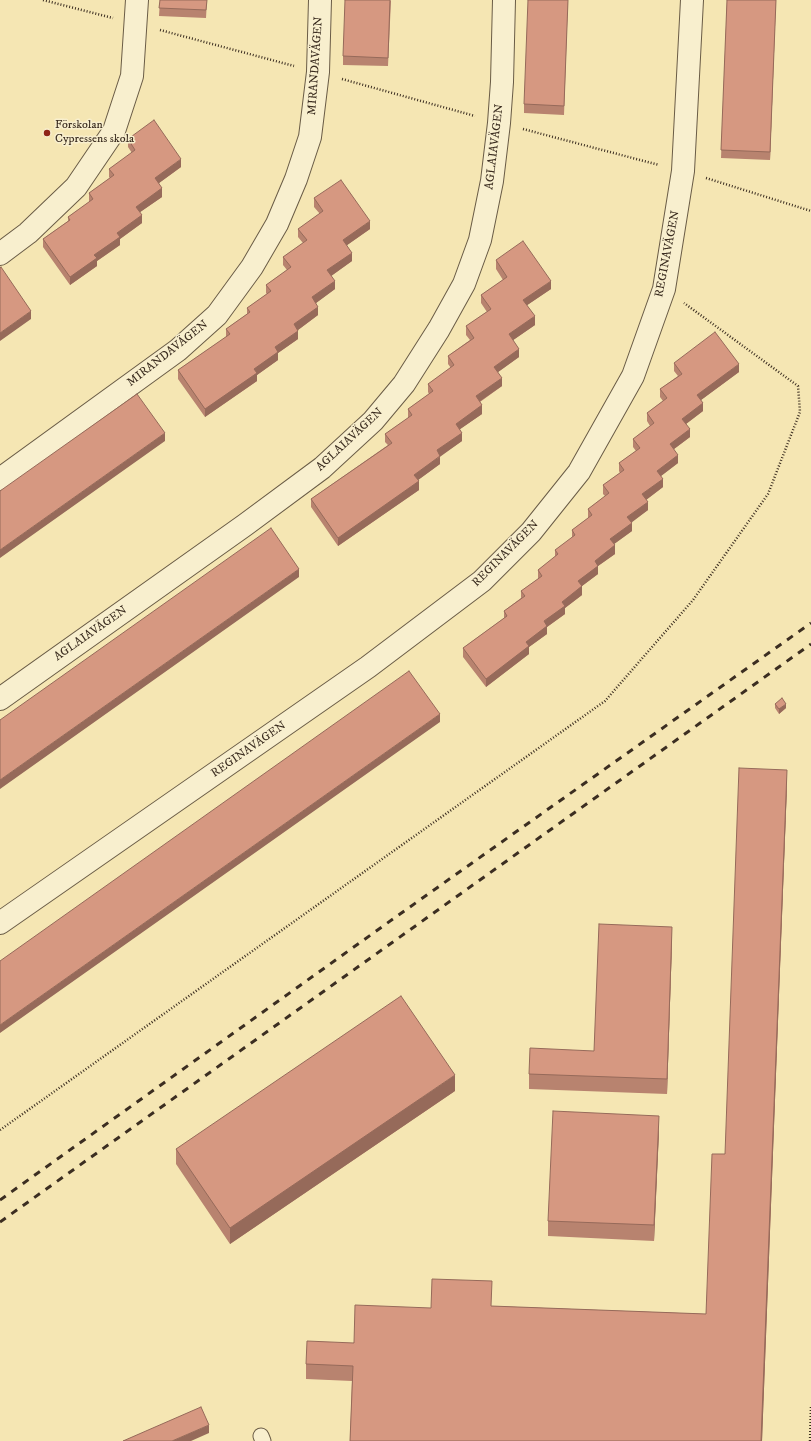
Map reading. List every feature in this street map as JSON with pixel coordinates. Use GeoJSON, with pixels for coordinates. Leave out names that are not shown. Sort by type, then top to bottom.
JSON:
{"type":"FeatureCollection","features":[{"type":"Feature","properties":{"kind":"street"},"geometry":{"type":"LineString","coordinates":[[0,254],[28,233],[76,187],[114,131],[132,76],[137,0]]}},
{"type":"Feature","properties":{"kind":"street","name":"MIRANDAVÄGEN"},"geometry":{"type":"LineString","coordinates":[[0,479],[178,350],[217,315],[252,267],[277,224],[296,179],[310,137],[318,72],[320,0]]}},
{"type":"Feature","properties":{"kind":"street","name":"AGLAIAVÄGEN"},"geometry":{"type":"LineString","coordinates":[[0,699],[245,525],[315,473],[373,421],[404,384],[439,329],[464,284],[480,240],[492,181],[499,123],[502,82],[504,0]]}},
{"type":"Feature","properties":{"kind":"street","name":"REGINAVÄGEN"},"geometry":{"type":"LineString","coordinates":[[0,923],[368,667],[482,581],[531,532],[579,472],[633,376],[664,289],[683,171],[692,0]]}},
{"type":"Feature","properties":{"kind":"path"},"geometry":{"type":"LineString","coordinates":[[43,0],[318,72],[499,123],[683,171],[811,211]]}},
{"type":"Feature","properties":{"kind":"path"},"geometry":{"type":"LineString","coordinates":[[0,1130],[605,701],[693,600],[768,494],[800,412],[798,386],[664,289]]}},
{"type":"Feature","properties":{"kind":"path"},"geometry":{"type":"LineString","coordinates":[[810,1441],[811,1406]]}},
{"type":"Feature","properties":{"kind":"building"},"geometry":{"type":"Polygon","coordinates":[[[160,0],[207,0],[206,10],[159,8],[160,0]]]}},
{"type":"Feature","properties":{"kind":"building"},"geometry":{"type":"Polygon","coordinates":[[[345,0],[390,0],[388,58],[343,56],[345,0]]]}},
{"type":"Feature","properties":{"kind":"building"},"geometry":{"type":"Polygon","coordinates":[[[528,0],[568,0],[564,106],[524,104],[528,0]]]}},
{"type":"Feature","properties":{"kind":"building"},"geometry":{"type":"Polygon","coordinates":[[[727,0],[776,0],[770,152],[721,150],[727,0]]]}},
{"type":"Feature","properties":{"kind":"building"},"geometry":{"type":"Polygon","coordinates":[[[154,120],[181,159],[155,178],[162,188],[136,207],[142,215],[117,233],[120,237],[94,255],[97,258],[70,277],[43,239],[70,220],[68,217],[93,199],[89,193],[114,175],[109,169],[135,150],[128,139],[154,120]]]}},
{"type":"Feature","properties":{"kind":"building"},"geometry":{"type":"Polygon","coordinates":[[[341,180],[370,221],[343,240],[352,253],[327,270],[335,281],[312,297],[318,307],[294,324],[298,331],[275,347],[278,352],[254,369],[257,373],[205,409],[178,370],[230,334],[226,329],[250,312],[247,308],[271,291],[266,285],[291,267],[283,257],[307,240],[298,229],[323,211],[314,198],[341,180]]]}},
{"type":"Feature","properties":{"kind":"building"},"geometry":{"type":"Polygon","coordinates":[[[523,241],[551,281],[523,300],[535,316],[509,334],[519,349],[494,367],[502,378],[476,396],[482,405],[456,424],[462,433],[437,450],[440,456],[414,475],[419,481],[338,538],[311,499],[392,443],[385,434],[412,415],[408,409],[433,391],[428,384],[454,365],[448,356],[474,338],[466,326],[491,309],[481,295],[507,277],[496,260],[523,241]]]}},
{"type":"Feature","properties":{"kind":"building"},"geometry":{"type":"Polygon","coordinates":[[[1,267],[31,311],[0,333],[0,268],[1,267]]]}},
{"type":"Feature","properties":{"kind":"building"},"geometry":{"type":"Polygon","coordinates":[[[715,332],[739,364],[697,395],[703,403],[682,419],[690,429],[670,444],[678,455],[657,471],[663,479],[642,494],[648,502],[627,517],[632,523],[610,539],[615,545],[595,561],[598,566],[578,581],[582,586],[562,602],[565,606],[544,621],[547,626],[526,642],[529,646],[486,679],[463,648],[507,616],[504,611],[525,596],[521,591],[542,576],[538,570],[558,554],[555,550],[575,535],[572,530],[592,515],[588,509],[609,493],[603,485],[624,470],[619,463],[640,448],[633,439],[654,423],[647,413],[667,398],[660,389],[682,374],[674,363],[715,332]]]}},
{"type":"Feature","properties":{"kind":"building"},"geometry":{"type":"Polygon","coordinates":[[[137,394],[165,433],[0,550],[0,491],[137,394]]]}},
{"type":"Feature","properties":{"kind":"building"},"geometry":{"type":"Polygon","coordinates":[[[271,528],[299,569],[0,780],[0,720],[271,528]]]}},
{"type":"Feature","properties":{"kind":"building"},"geometry":{"type":"Polygon","coordinates":[[[409,671],[440,714],[0,1025],[0,961],[409,671]]]}},
{"type":"Feature","properties":{"kind":"building"},"geometry":{"type":"Polygon","coordinates":[[[782,698],[786,704],[779,709],[775,704],[782,698]]]}},
{"type":"Feature","properties":{"kind":"building"},"geometry":{"type":"Polygon","coordinates":[[[739,768],[787,770],[761,1441],[350,1441],[353,1366],[306,1364],[307,1341],[354,1343],[355,1305],[431,1308],[432,1279],[492,1281],[491,1306],[706,1314],[712,1154],[725,1154],[739,768]]]}},
{"type":"Feature","properties":{"kind":"building"},"geometry":{"type":"Polygon","coordinates":[[[599,924],[672,927],[667,1079],[529,1074],[530,1048],[594,1051],[599,924]]]}},
{"type":"Feature","properties":{"kind":"building"},"geometry":{"type":"Polygon","coordinates":[[[401,996],[455,1075],[230,1228],[176,1149],[401,996]]]}},
{"type":"Feature","properties":{"kind":"building"},"geometry":{"type":"Polygon","coordinates":[[[553,1111],[659,1116],[654,1225],[548,1221],[553,1111]]]}},
{"type":"Feature","properties":{"kind":"building"},"geometry":{"type":"Polygon","coordinates":[[[201,1407],[209,1425],[172,1441],[123,1441],[201,1407]]]}},
{"type":"Feature","properties":{"kind":"railway"},"geometry":{"type":"LineString","coordinates":[[0,1200],[811,623]]}},
{"type":"Feature","properties":{"kind":"railway"},"geometry":{"type":"LineString","coordinates":[[0,1222],[811,644]]}},
{"type":"Feature","properties":{"kind":"place","name":"Förskolan Cypressens skola"},"geometry":{"type":"Point","coordinates":[47,133]}}]}
